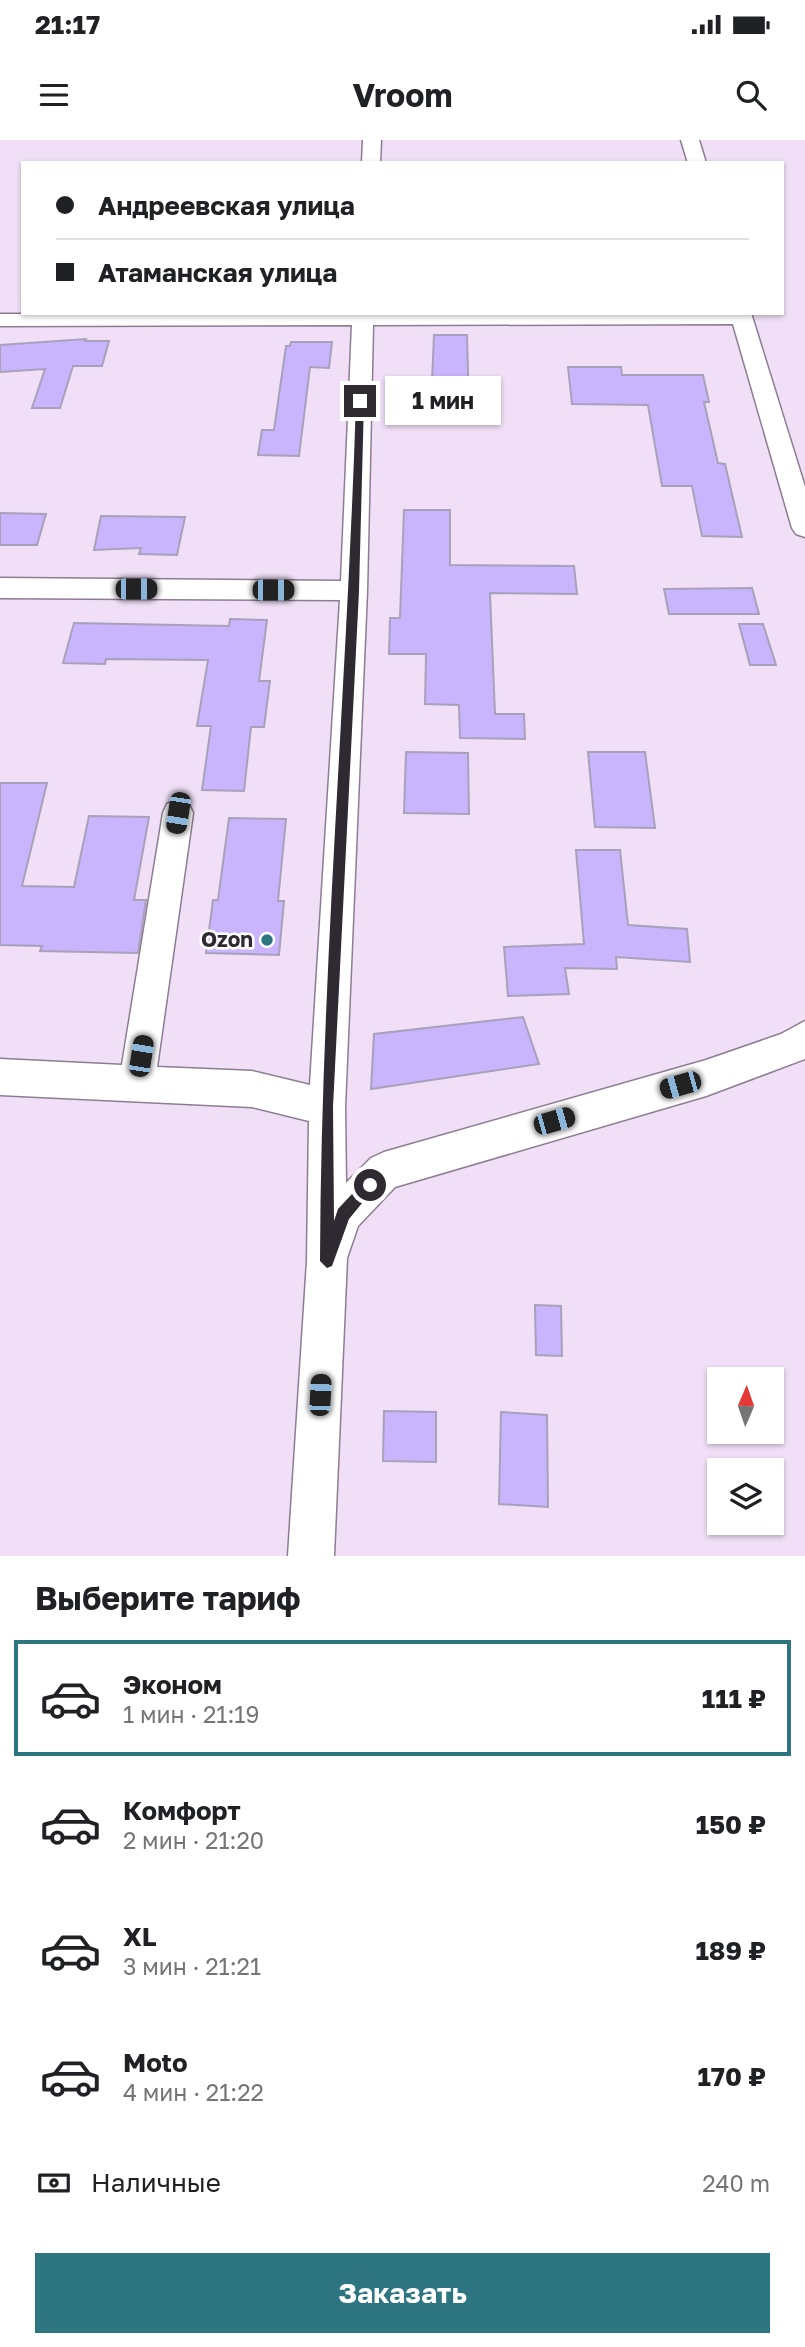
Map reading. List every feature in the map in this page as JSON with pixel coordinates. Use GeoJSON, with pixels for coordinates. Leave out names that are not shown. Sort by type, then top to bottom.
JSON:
{"type":"FeatureCollection","features":[{"type":"Feature","properties":{"kind":"street"},"geometry":{"type":"LineString","coordinates":[[371,161],[372,140]]}},
{"type":"Feature","properties":{"kind":"street"},"geometry":{"type":"LineString","coordinates":[[690,140],[695,161]]}},
{"type":"Feature","properties":{"kind":"street"},"geometry":{"type":"LineString","coordinates":[[0,320],[741,315],[805,528]]}},
{"type":"Feature","properties":{"kind":"street"},"geometry":{"type":"LineString","coordinates":[[311,1556],[327,1261],[327,1107],[355,591],[362,317]]}},
{"type":"Feature","properties":{"kind":"street"},"geometry":{"type":"LineString","coordinates":[[0,588],[355,591]]}},
{"type":"Feature","properties":{"kind":"street"},"geometry":{"type":"LineString","coordinates":[[137,1083],[178,813]]}},
{"type":"Feature","properties":{"kind":"street"},"geometry":{"type":"LineString","coordinates":[[327,1261],[343,1214],[384,1171],[706,1077],[792,1046],[805,1038]]}},
{"type":"Feature","properties":{"kind":"street"},"geometry":{"type":"LineString","coordinates":[[0,1077],[252,1089],[327,1107]]}},
{"type":"Feature","properties":{"kind":"building"},"geometry":{"type":"Polygon","coordinates":[[[434,335],[467,335],[469,405],[431,404],[434,335]]]}},
{"type":"Feature","properties":{"kind":"building"},"geometry":{"type":"Polygon","coordinates":[[[86,339],[85,341],[109,341],[102,366],[73,366],[60,408],[32,408],[45,369],[0,372],[0,345],[86,339]]]}},
{"type":"Feature","properties":{"kind":"building"},"geometry":{"type":"Polygon","coordinates":[[[291,342],[332,342],[329,368],[310,367],[299,456],[258,455],[262,430],[274,430],[286,346],[290,346],[291,342]]]}},
{"type":"Feature","properties":{"kind":"building"},"geometry":{"type":"Polygon","coordinates":[[[568,367],[621,367],[622,375],[703,375],[709,402],[704,402],[718,463],[725,464],[742,537],[702,536],[692,486],[662,486],[648,405],[572,404],[568,367]]]}},
{"type":"Feature","properties":{"kind":"building"},"geometry":{"type":"Polygon","coordinates":[[[404,510],[450,510],[450,565],[574,566],[577,594],[490,593],[495,714],[524,714],[525,739],[460,738],[459,705],[425,704],[426,654],[389,654],[390,618],[400,618],[404,510]]]}},
{"type":"Feature","properties":{"kind":"building"},"geometry":{"type":"Polygon","coordinates":[[[0,513],[46,514],[37,545],[0,545],[0,513]]]}},
{"type":"Feature","properties":{"kind":"building"},"geometry":{"type":"Polygon","coordinates":[[[101,516],[185,517],[177,555],[139,554],[141,548],[94,550],[101,516]]]}},
{"type":"Feature","properties":{"kind":"building"},"geometry":{"type":"Polygon","coordinates":[[[752,588],[759,614],[669,614],[664,589],[752,588]]]}},
{"type":"Feature","properties":{"kind":"building"},"geometry":{"type":"Polygon","coordinates":[[[230,619],[267,620],[259,681],[270,681],[264,727],[251,727],[244,791],[202,790],[211,726],[197,726],[208,660],[106,659],[105,664],[63,663],[74,623],[229,626],[230,619]]]}},
{"type":"Feature","properties":{"kind":"building"},"geometry":{"type":"Polygon","coordinates":[[[739,624],[763,624],[776,665],[750,665],[739,624]]]}},
{"type":"Feature","properties":{"kind":"building"},"geometry":{"type":"Polygon","coordinates":[[[406,752],[468,753],[469,814],[404,813],[406,752]]]}},
{"type":"Feature","properties":{"kind":"building"},"geometry":{"type":"Polygon","coordinates":[[[588,752],[645,752],[655,828],[595,827],[588,752]]]}},
{"type":"Feature","properties":{"kind":"building"},"geometry":{"type":"Polygon","coordinates":[[[0,783],[47,783],[22,886],[74,887],[89,816],[149,817],[134,900],[146,900],[138,953],[40,951],[42,946],[0,945],[0,783]]]}},
{"type":"Feature","properties":{"kind":"building"},"geometry":{"type":"Polygon","coordinates":[[[229,818],[286,819],[278,901],[284,901],[279,955],[206,953],[213,900],[218,900],[229,818]]]}},
{"type":"Feature","properties":{"kind":"building"},"geometry":{"type":"Polygon","coordinates":[[[576,850],[620,850],[628,925],[687,929],[690,962],[616,957],[617,969],[565,968],[569,994],[508,996],[504,947],[584,944],[576,850]]]}},
{"type":"Feature","properties":{"kind":"building"},"geometry":{"type":"Polygon","coordinates":[[[523,1017],[539,1064],[371,1089],[374,1034],[523,1017]]]}},
{"type":"Feature","properties":{"kind":"building"},"geometry":{"type":"Polygon","coordinates":[[[535,1305],[561,1306],[562,1356],[536,1355],[535,1305]]]}},
{"type":"Feature","properties":{"kind":"building"},"geometry":{"type":"Polygon","coordinates":[[[384,1411],[436,1412],[436,1462],[383,1461],[384,1411]]]}},
{"type":"Feature","properties":{"kind":"building"},"geometry":{"type":"Polygon","coordinates":[[[501,1412],[547,1415],[548,1507],[499,1504],[501,1412]]]}},
{"type":"Feature","properties":{"kind":"place","name":"Ozon"},"geometry":{"type":"Point","coordinates":[267,940]}},
{"type":"Feature","properties":{"kind":"route"},"geometry":{"type":"LineString","coordinates":[[360,401],[355,591],[327,1107],[327,1261],[343,1214],[370,1185]]}}]}
